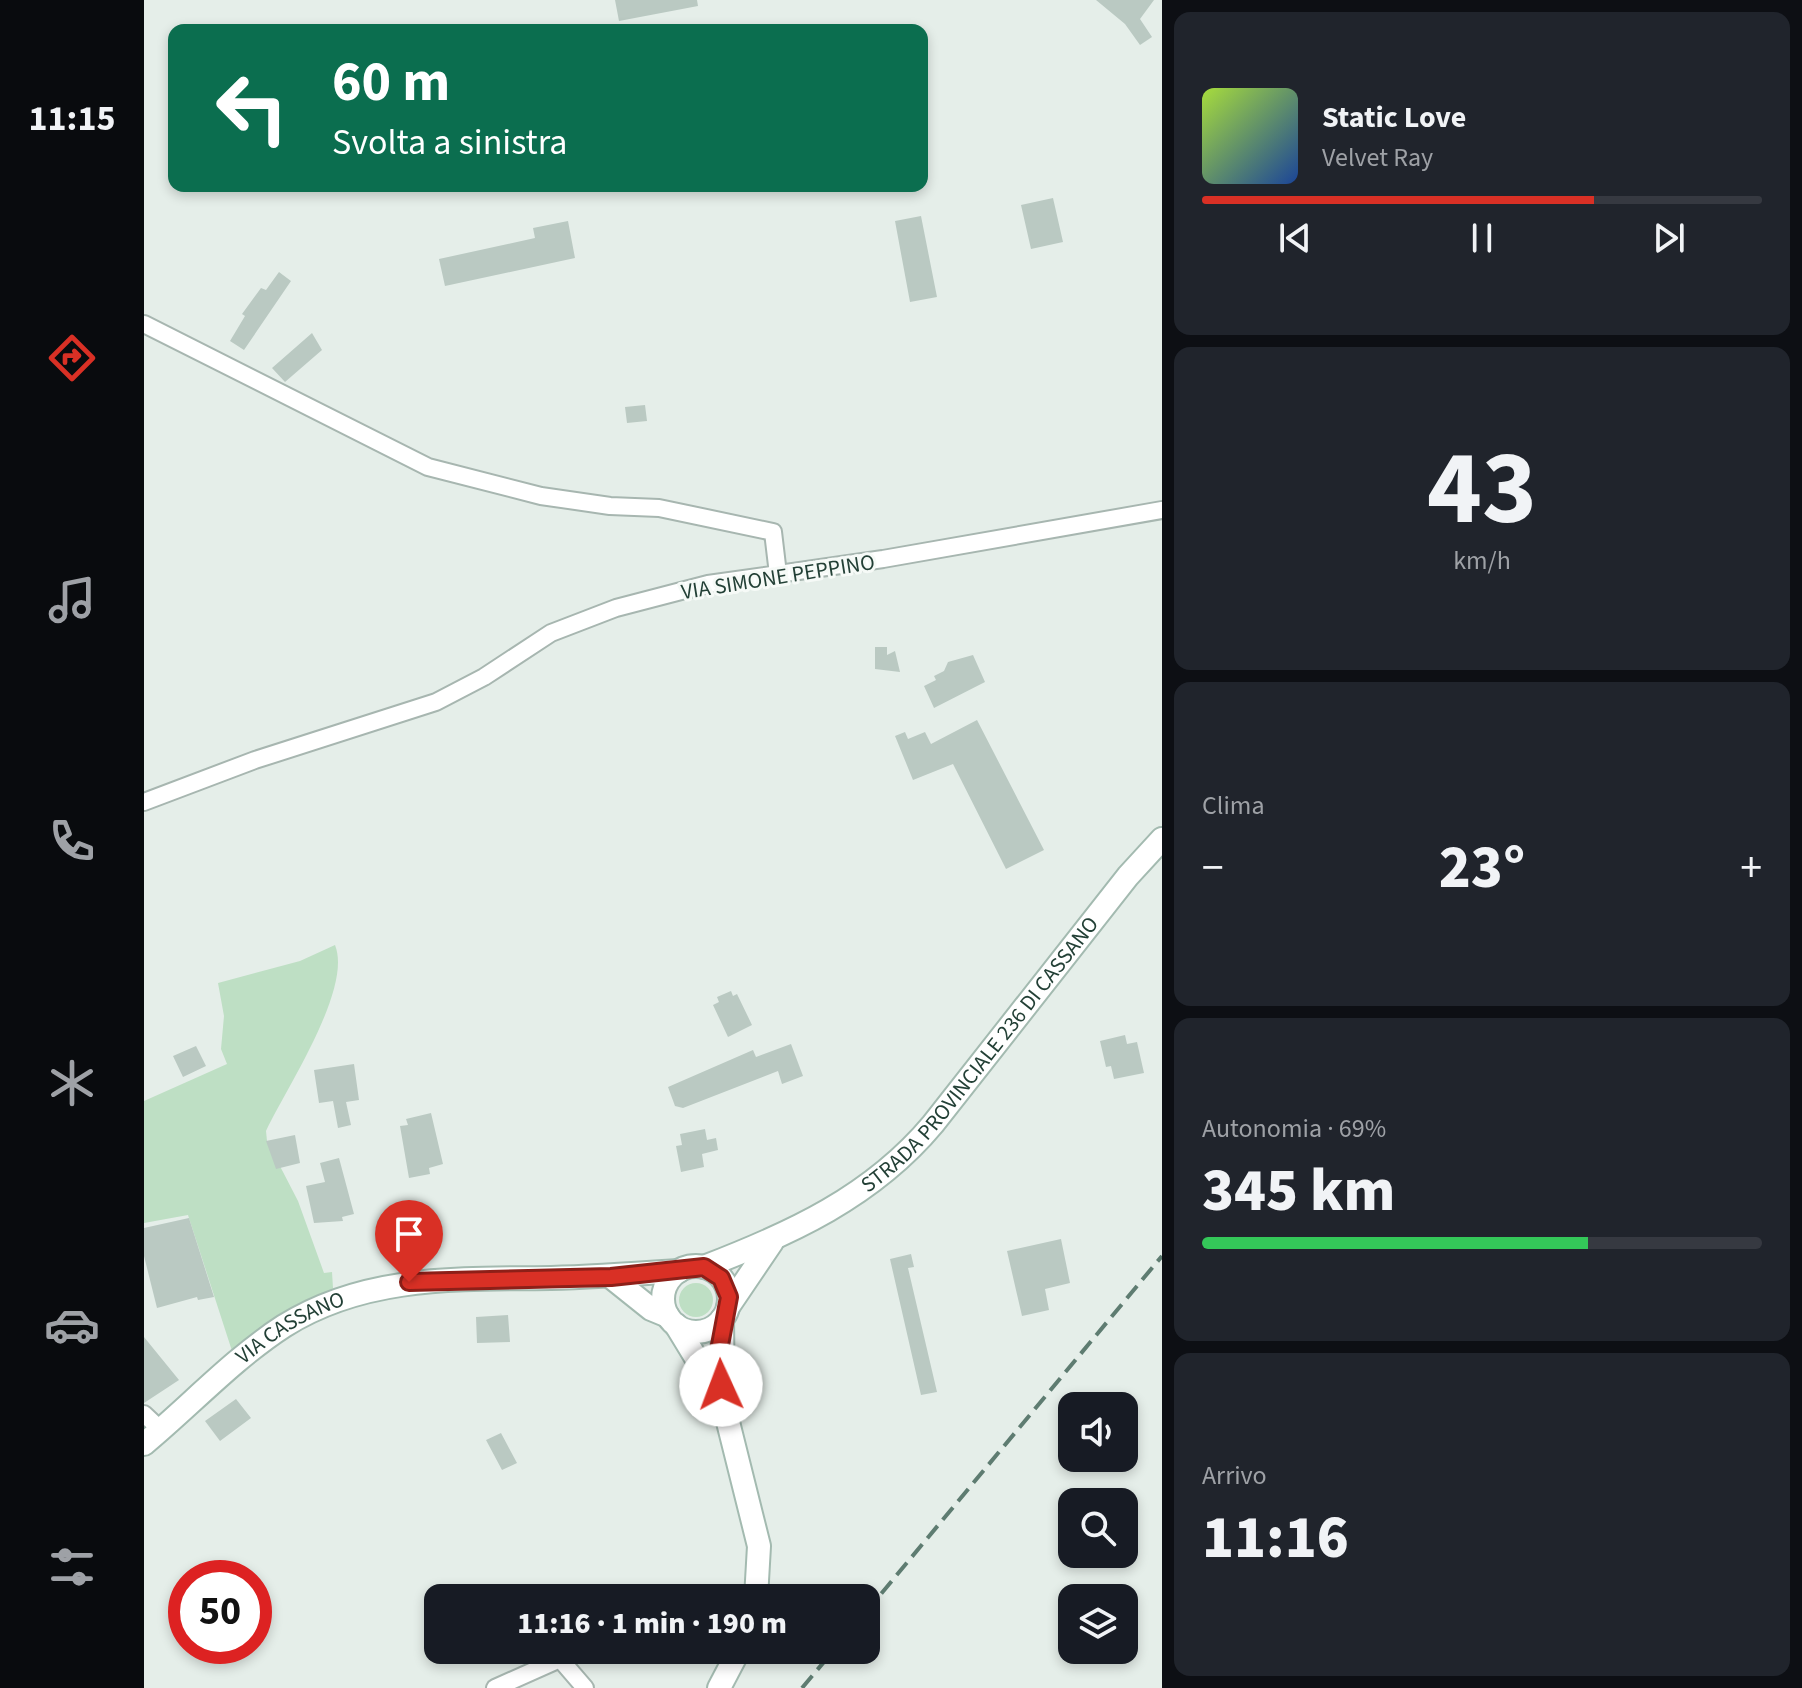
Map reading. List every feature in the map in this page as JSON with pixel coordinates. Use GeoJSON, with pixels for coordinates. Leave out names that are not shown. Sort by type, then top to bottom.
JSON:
{"type":"FeatureCollection","features":[{"type":"Feature","properties":{"kind":"main road","name":"STRADA PROVINCIALE 236 DI CASSANO"},"geometry":{"type":"LineString","coordinates":[[704,1267],[772,1242],[859,1193],[920,1140],[1128,876],[1162,839]]}},
{"type":"Feature","properties":{"kind":"main road"},"geometry":{"type":"LineString","coordinates":[[611,1277],[651,1309],[695,1332],[715,1327],[772,1242]]}},
{"type":"Feature","properties":{"kind":"main road"},"geometry":{"type":"LineString","coordinates":[[723,1402],[672,1321],[663,1296],[666,1286],[679,1271],[704,1267],[721,1278],[726,1287],[723,1402],[759,1546],[757,1584]]}},
{"type":"Feature","properties":{"kind":"main road","name":"VIA CASSANO"},"geometry":{"type":"LineString","coordinates":[[152,1437],[259,1343],[322,1307],[365,1291],[436,1280],[611,1277],[679,1271]]}},
{"type":"Feature","properties":{"kind":"main road"},"geometry":{"type":"LineString","coordinates":[[719,1688],[732,1664]]}},
{"type":"Feature","properties":{"kind":"street"},"geometry":{"type":"LineString","coordinates":[[144,324],[428,467],[541,496],[679,511],[773,532],[778,574]]}},
{"type":"Feature","properties":{"kind":"street","name":"VIA SIMONE PEPPINO"},"geometry":{"type":"LineString","coordinates":[[144,802],[255,760],[453,694],[551,633],[595,614],[708,584],[1162,510]]}},
{"type":"Feature","properties":{"kind":"street"},"geometry":{"type":"LineString","coordinates":[[144,1414],[152,1437]]}},
{"type":"Feature","properties":{"kind":"street"},"geometry":{"type":"LineString","coordinates":[[495,1688],[560,1659],[585,1688]]}},
{"type":"Feature","properties":{"kind":"green space"},"geometry":{"type":"Polygon","coordinates":[[[335,945],[338,964],[326,1012],[266,1131],[267,1141],[298,1201],[324,1273],[332,1272],[333,1288],[327,1297],[233,1354],[188,1215],[144,1223],[144,1101],[227,1064],[221,1049],[224,1016],[218,983],[300,961],[335,945]]]}},
{"type":"Feature","properties":{"kind":"green space"},"geometry":{"type":"Polygon","coordinates":[[[696,1283],[708,1288],[713,1300],[708,1312],[696,1317],[684,1312],[679,1300],[684,1288],[696,1283]]]}},
{"type":"Feature","properties":{"kind":"building"},"geometry":{"type":"Polygon","coordinates":[[[615,0],[697,0],[698,6],[619,21],[615,0]]]}},
{"type":"Feature","properties":{"kind":"building"},"geometry":{"type":"Polygon","coordinates":[[[1096,0],[1154,0],[1140,19],[1152,37],[1140,45],[1125,24],[1096,0]]]}},
{"type":"Feature","properties":{"kind":"building"},"geometry":{"type":"Polygon","coordinates":[[[1053,198],[1063,242],[1031,249],[1021,205],[1053,198]]]}},
{"type":"Feature","properties":{"kind":"building"},"geometry":{"type":"Polygon","coordinates":[[[921,216],[937,297],[910,302],[895,221],[921,216]]]}},
{"type":"Feature","properties":{"kind":"building"},"geometry":{"type":"Polygon","coordinates":[[[568,221],[575,258],[445,286],[439,259],[535,238],[533,228],[568,221]]]}},
{"type":"Feature","properties":{"kind":"building"},"geometry":{"type":"Polygon","coordinates":[[[279,272],[291,281],[244,350],[230,341],[245,316],[242,314],[261,288],[266,290],[279,272]]]}},
{"type":"Feature","properties":{"kind":"building"},"geometry":{"type":"Polygon","coordinates":[[[312,333],[322,350],[285,382],[272,368],[312,333]]]}},
{"type":"Feature","properties":{"kind":"building"},"geometry":{"type":"Polygon","coordinates":[[[645,405],[647,421],[627,423],[625,407],[645,405]]]}},
{"type":"Feature","properties":{"kind":"building"},"geometry":{"type":"Polygon","coordinates":[[[875,647],[887,647],[887,655],[895,651],[900,672],[875,669],[875,647]]]}},
{"type":"Feature","properties":{"kind":"building"},"geometry":{"type":"Polygon","coordinates":[[[973,655],[985,682],[934,708],[924,686],[936,680],[934,676],[944,671],[948,662],[973,655]]]}},
{"type":"Feature","properties":{"kind":"building"},"geometry":{"type":"Polygon","coordinates":[[[977,720],[1044,850],[1006,869],[953,764],[913,780],[895,736],[905,732],[908,739],[925,732],[931,744],[977,720]]]}},
{"type":"Feature","properties":{"kind":"building"},"geometry":{"type":"Polygon","coordinates":[[[731,991],[733,996],[737,994],[752,1025],[728,1037],[713,1005],[719,1002],[717,997],[731,991]]]}},
{"type":"Feature","properties":{"kind":"building"},"geometry":{"type":"Polygon","coordinates":[[[1125,1035],[1127,1044],[1137,1042],[1144,1073],[1114,1079],[1111,1066],[1106,1067],[1100,1041],[1125,1035]]]}},
{"type":"Feature","properties":{"kind":"building"},"geometry":{"type":"Polygon","coordinates":[[[791,1044],[803,1076],[782,1084],[778,1071],[683,1108],[675,1106],[668,1087],[753,1050],[756,1057],[791,1044]]]}},
{"type":"Feature","properties":{"kind":"building"},"geometry":{"type":"Polygon","coordinates":[[[196,1046],[206,1066],[183,1077],[173,1056],[196,1046]]]}},
{"type":"Feature","properties":{"kind":"building"},"geometry":{"type":"Polygon","coordinates":[[[354,1064],[359,1100],[346,1102],[351,1125],[338,1128],[333,1101],[319,1103],[314,1070],[354,1064]]]}},
{"type":"Feature","properties":{"kind":"building"},"geometry":{"type":"Polygon","coordinates":[[[431,1113],[443,1164],[429,1168],[430,1174],[409,1178],[400,1126],[408,1125],[406,1119],[431,1113]]]}},
{"type":"Feature","properties":{"kind":"building"},"geometry":{"type":"Polygon","coordinates":[[[705,1129],[707,1140],[716,1138],[718,1150],[702,1154],[704,1167],[681,1172],[676,1146],[682,1145],[680,1134],[705,1129]]]}},
{"type":"Feature","properties":{"kind":"building"},"geometry":{"type":"Polygon","coordinates":[[[295,1135],[300,1163],[276,1169],[266,1141],[295,1135]]]}},
{"type":"Feature","properties":{"kind":"building"},"geometry":{"type":"Polygon","coordinates":[[[339,1158],[354,1214],[342,1217],[343,1221],[314,1223],[306,1186],[325,1182],[320,1163],[339,1158]]]}},
{"type":"Feature","properties":{"kind":"building"},"geometry":{"type":"Polygon","coordinates":[[[189,1218],[214,1297],[198,1300],[197,1297],[157,1308],[144,1256],[144,1228],[189,1218]]]}},
{"type":"Feature","properties":{"kind":"building"},"geometry":{"type":"Polygon","coordinates":[[[1061,1239],[1070,1283],[1045,1289],[1049,1310],[1022,1316],[1007,1251],[1061,1239]]]}},
{"type":"Feature","properties":{"kind":"building"},"geometry":{"type":"Polygon","coordinates":[[[911,1254],[914,1267],[908,1268],[937,1392],[921,1395],[890,1259],[911,1254]]]}},
{"type":"Feature","properties":{"kind":"building"},"geometry":{"type":"Polygon","coordinates":[[[508,1315],[510,1342],[477,1343],[476,1317],[508,1315]]]}},
{"type":"Feature","properties":{"kind":"building"},"geometry":{"type":"Polygon","coordinates":[[[144,1337],[179,1380],[144,1403],[144,1337]]]}},
{"type":"Feature","properties":{"kind":"building"},"geometry":{"type":"Polygon","coordinates":[[[236,1399],[251,1418],[220,1441],[205,1421],[236,1399]]]}},
{"type":"Feature","properties":{"kind":"building"},"geometry":{"type":"Polygon","coordinates":[[[501,1433],[517,1463],[502,1470],[486,1440],[501,1433]]]}},
{"type":"Feature","properties":{"kind":"railway"},"geometry":{"type":"LineString","coordinates":[[880,1595],[1162,1256]]}},
{"type":"Feature","properties":{"kind":"railway"},"geometry":{"type":"LineString","coordinates":[[802,1688],[822,1664]]}},
{"type":"Feature","properties":{"kind":"route"},"geometry":{"type":"LineString","coordinates":[[409,1282],[611,1277],[704,1267],[721,1278],[729,1297],[722,1319],[721,1385]]}}]}
